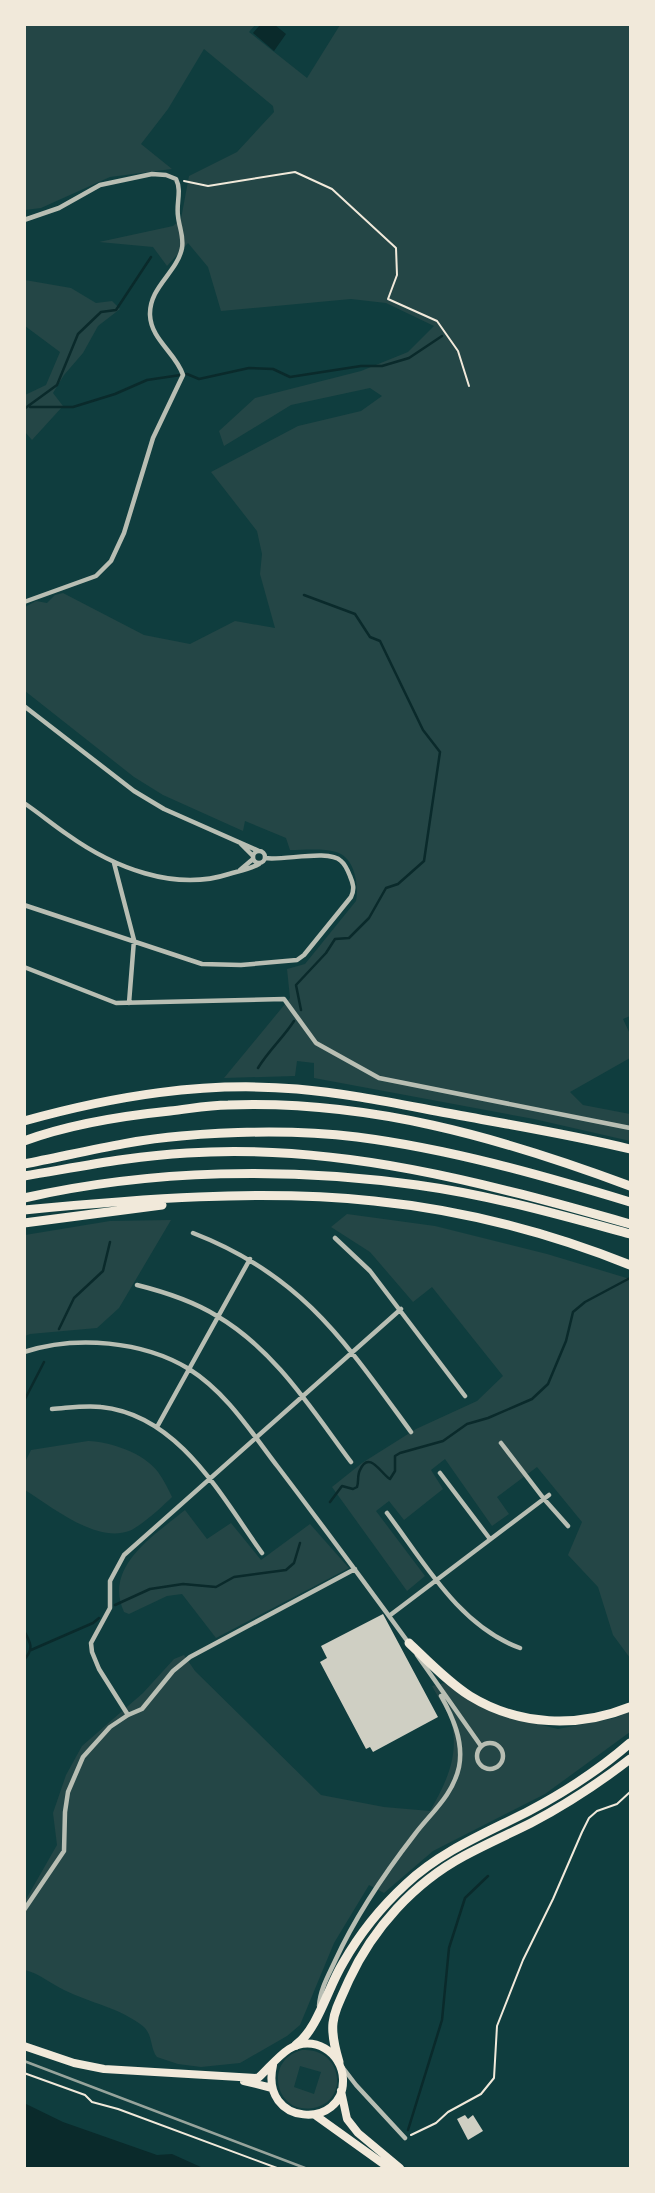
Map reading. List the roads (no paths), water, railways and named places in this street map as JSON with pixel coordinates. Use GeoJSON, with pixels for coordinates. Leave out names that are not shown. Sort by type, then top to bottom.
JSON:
{"type":"FeatureCollection","features":[{"type":"Feature","properties":{"kind":"highway"},"geometry":{"type":"LineString","coordinates":[[24,1121],[114,1098],[183,1089],[274,1087],[362,1097],[631,1149]]}},
{"type":"Feature","properties":{"kind":"highway"},"geometry":{"type":"LineString","coordinates":[[362,1097],[442,1126],[555,1158],[631,1185]]}},
{"type":"Feature","properties":{"kind":"highway"},"geometry":{"type":"LineString","coordinates":[[24,1141],[44,1134],[135,1115],[227,1105],[361,1111],[442,1126]]}},
{"type":"Feature","properties":{"kind":"highway"},"geometry":{"type":"LineString","coordinates":[[24,1164],[178,1136],[274,1132],[355,1137],[501,1165],[631,1202]]}},
{"type":"Feature","properties":{"kind":"highway"},"geometry":{"type":"LineString","coordinates":[[24,1177],[127,1158],[189,1153],[274,1152],[420,1169],[514,1191],[631,1224]]}},
{"type":"Feature","properties":{"kind":"highway"},"geometry":{"type":"LineString","coordinates":[[24,1198],[88,1186],[215,1175],[341,1177],[419,1185],[527,1206],[631,1234]]}},
{"type":"Feature","properties":{"kind":"highway"},"geometry":{"type":"LineString","coordinates":[[24,1223],[229,1197]]}},
{"type":"Feature","properties":{"kind":"highway"},"geometry":{"type":"LineString","coordinates":[[24,1210],[172,1198],[373,1200],[456,1213],[521,1227],[631,1265]]}},
{"type":"Feature","properties":{"kind":"highway"},"geometry":{"type":"LineString","coordinates":[[409,1643],[470,1696],[516,1716],[545,1721],[573,1721],[608,1715],[631,1707]]}},
{"type":"Feature","properties":{"kind":"highway"},"geometry":{"type":"LineString","coordinates":[[296,2045],[310,2032],[337,1972],[368,1925],[415,1875],[457,1847],[570,1788],[631,1744]]}},
{"type":"Feature","properties":{"kind":"highway"},"geometry":{"type":"LineString","coordinates":[[339,2062],[332,2035],[337,2007],[367,1948],[401,1904],[437,1872],[579,1796],[631,1759]]}},
{"type":"Feature","properties":{"kind":"main road"},"geometry":{"type":"LineString","coordinates":[[24,2046],[74,2063],[104,2069],[258,2078],[296,2045],[321,2045],[332,2052],[339,2062],[347,2119],[358,2133],[400,2168]]}},
{"type":"Feature","properties":{"kind":"main road"},"geometry":{"type":"LineString","coordinates":[[273,2065],[270,2077],[278,2101],[288,2110],[301,2115],[315,2115],[331,2106],[341,2091]]}},
{"type":"Feature","properties":{"kind":"main road"},"geometry":{"type":"LineString","coordinates":[[232,2078],[272,2088]]}},
{"type":"Feature","properties":{"kind":"main road"},"geometry":{"type":"LineString","coordinates":[[315,2115],[389,2168]]}},
{"type":"Feature","properties":{"kind":"street"},"geometry":{"type":"LineString","coordinates":[[24,220],[59,208],[100,185],[152,174],[166,175],[176,179],[179,187],[177,215],[183,237],[182,248],[156,293],[150,309],[156,335],[182,371],[182,380],[153,438],[124,533],[111,561],[96,576],[24,602]]}},
{"type":"Feature","properties":{"kind":"street"},"geometry":{"type":"LineString","coordinates":[[24,706],[134,791],[164,809],[260,851],[265,858]]}},
{"type":"Feature","properties":{"kind":"street"},"geometry":{"type":"LineString","coordinates":[[24,803],[68,835],[114,862],[163,878],[187,881],[217,878],[259,864],[265,858],[334,857],[342,861],[349,873],[353,892],[300,958],[271,964],[202,964],[24,905]]}},
{"type":"Feature","properties":{"kind":"street"},"geometry":{"type":"LineString","coordinates":[[238,841],[259,864]]}},
{"type":"Feature","properties":{"kind":"street"},"geometry":{"type":"LineString","coordinates":[[240,871],[260,851]]}},
{"type":"Feature","properties":{"kind":"street"},"geometry":{"type":"LineString","coordinates":[[114,862],[134,940],[129,1003]]}},
{"type":"Feature","properties":{"kind":"street"},"geometry":{"type":"LineString","coordinates":[[24,967],[116,1003],[284,999],[316,1043],[379,1078],[631,1128]]}},
{"type":"Feature","properties":{"kind":"street"},"geometry":{"type":"LineString","coordinates":[[192,1233],[250,1259],[302,1297],[352,1352],[411,1432]]}},
{"type":"Feature","properties":{"kind":"street"},"geometry":{"type":"LineString","coordinates":[[335,1238],[370,1271],[466,1396]]}},
{"type":"Feature","properties":{"kind":"street"},"geometry":{"type":"LineString","coordinates":[[157,1427],[250,1259]]}},
{"type":"Feature","properties":{"kind":"street"},"geometry":{"type":"LineString","coordinates":[[137,1285],[185,1300],[218,1316],[248,1338],[278,1366],[351,1462]]}},
{"type":"Feature","properties":{"kind":"street"},"geometry":{"type":"LineString","coordinates":[[128,1714],[99,1670],[92,1652],[94,1637],[110,1608],[110,1581],[128,1550],[401,1309]]}},
{"type":"Feature","properties":{"kind":"street"},"geometry":{"type":"LineString","coordinates":[[24,1352],[69,1343],[104,1343],[146,1352],[188,1369],[211,1386],[234,1408],[355,1569],[481,1746]]}},
{"type":"Feature","properties":{"kind":"street"},"geometry":{"type":"LineString","coordinates":[[52,1409],[101,1407],[137,1416],[157,1427],[183,1447],[262,1553]]}},
{"type":"Feature","properties":{"kind":"street"},"geometry":{"type":"LineString","coordinates":[[501,1443],[568,1526]]}},
{"type":"Feature","properties":{"kind":"street"},"geometry":{"type":"LineString","coordinates":[[440,1473],[490,1539]]}},
{"type":"Feature","properties":{"kind":"street"},"geometry":{"type":"LineString","coordinates":[[389,1616],[546,1497]]}},
{"type":"Feature","properties":{"kind":"street"},"geometry":{"type":"LineString","coordinates":[[387,1513],[467,1616],[494,1636],[520,1648]]}},
{"type":"Feature","properties":{"kind":"street"},"geometry":{"type":"LineString","coordinates":[[24,1910],[64,1851],[67,1799],[71,1782],[83,1756],[110,1727],[128,1714],[142,1709],[173,1671],[190,1657],[355,1569]]}},
{"type":"Feature","properties":{"kind":"street"},"geometry":{"type":"LineString","coordinates":[[318,2014],[322,1989],[349,1929],[416,1832],[440,1805],[459,1766],[459,1743],[453,1717],[432,1679]]}},
{"type":"Feature","properties":{"kind":"street"},"geometry":{"type":"LineString","coordinates":[[492,1743],[499,1747],[503,1758],[499,1766],[488,1770],[480,1766],[477,1754],[481,1746],[492,1743]]}},
{"type":"Feature","properties":{"kind":"street"},"geometry":{"type":"LineString","coordinates":[[339,2062],[356,2085],[405,2138]]}},
{"type":"Feature","properties":{"kind":"street"},"geometry":{"type":"LineString","coordinates":[[343,2079],[356,2085]]}},
{"type":"Feature","properties":{"kind":"waterway"},"geometry":{"type":"LineString","coordinates":[[24,409],[57,385],[78,334],[101,312],[116,310],[151,257]]}},
{"type":"Feature","properties":{"kind":"waterway"},"geometry":{"type":"LineString","coordinates":[[30,407],[73,407],[115,394],[147,380],[187,374],[199,379],[249,368],[273,369],[290,377],[361,366],[382,366],[409,358],[442,336]]}},
{"type":"Feature","properties":{"kind":"waterway"},"geometry":{"type":"LineString","coordinates":[[301,1010],[296,985],[326,953],[335,939],[349,938],[369,918],[386,888],[398,884],[424,861],[440,752],[423,730],[380,641],[370,637],[355,614],[304,595]]}},
{"type":"Feature","properties":{"kind":"waterway"},"geometry":{"type":"LineString","coordinates":[[258,1068],[294,1021]]}},
{"type":"Feature","properties":{"kind":"waterway"},"geometry":{"type":"LineString","coordinates":[[59,1329],[74,1298],[103,1271],[110,1242]]}},
{"type":"Feature","properties":{"kind":"waterway"},"geometry":{"type":"LineString","coordinates":[[330,1502],[342,1486],[353,1489],[357,1487],[359,1472],[367,1462],[375,1465],[390,1479],[395,1471],[395,1456],[400,1453],[443,1441],[467,1424],[532,1399],[548,1384],[566,1341],[573,1312],[585,1302],[630,1278]]}},
{"type":"Feature","properties":{"kind":"waterway"},"geometry":{"type":"LineString","coordinates":[[24,1401],[44,1362]]}},
{"type":"Feature","properties":{"kind":"waterway"},"geometry":{"type":"LineString","coordinates":[[115,1605],[150,1589],[183,1584],[216,1587],[234,1577],[286,1570],[294,1563],[300,1543]]}},
{"type":"Feature","properties":{"kind":"waterway"},"geometry":{"type":"LineString","coordinates":[[31,1650],[99,1618]]}},
{"type":"Feature","properties":{"kind":"waterway"},"geometry":{"type":"LineString","coordinates":[[24,1631],[30,1646],[24,1660]]}},
{"type":"Feature","properties":{"kind":"waterway"},"geometry":{"type":"LineString","coordinates":[[408,2130],[442,2020],[449,1948],[465,1898],[488,1876]]}},
{"type":"Feature","properties":{"kind":"railway"},"geometry":{"type":"LineString","coordinates":[[24,2061],[305,2168]]}}]}
